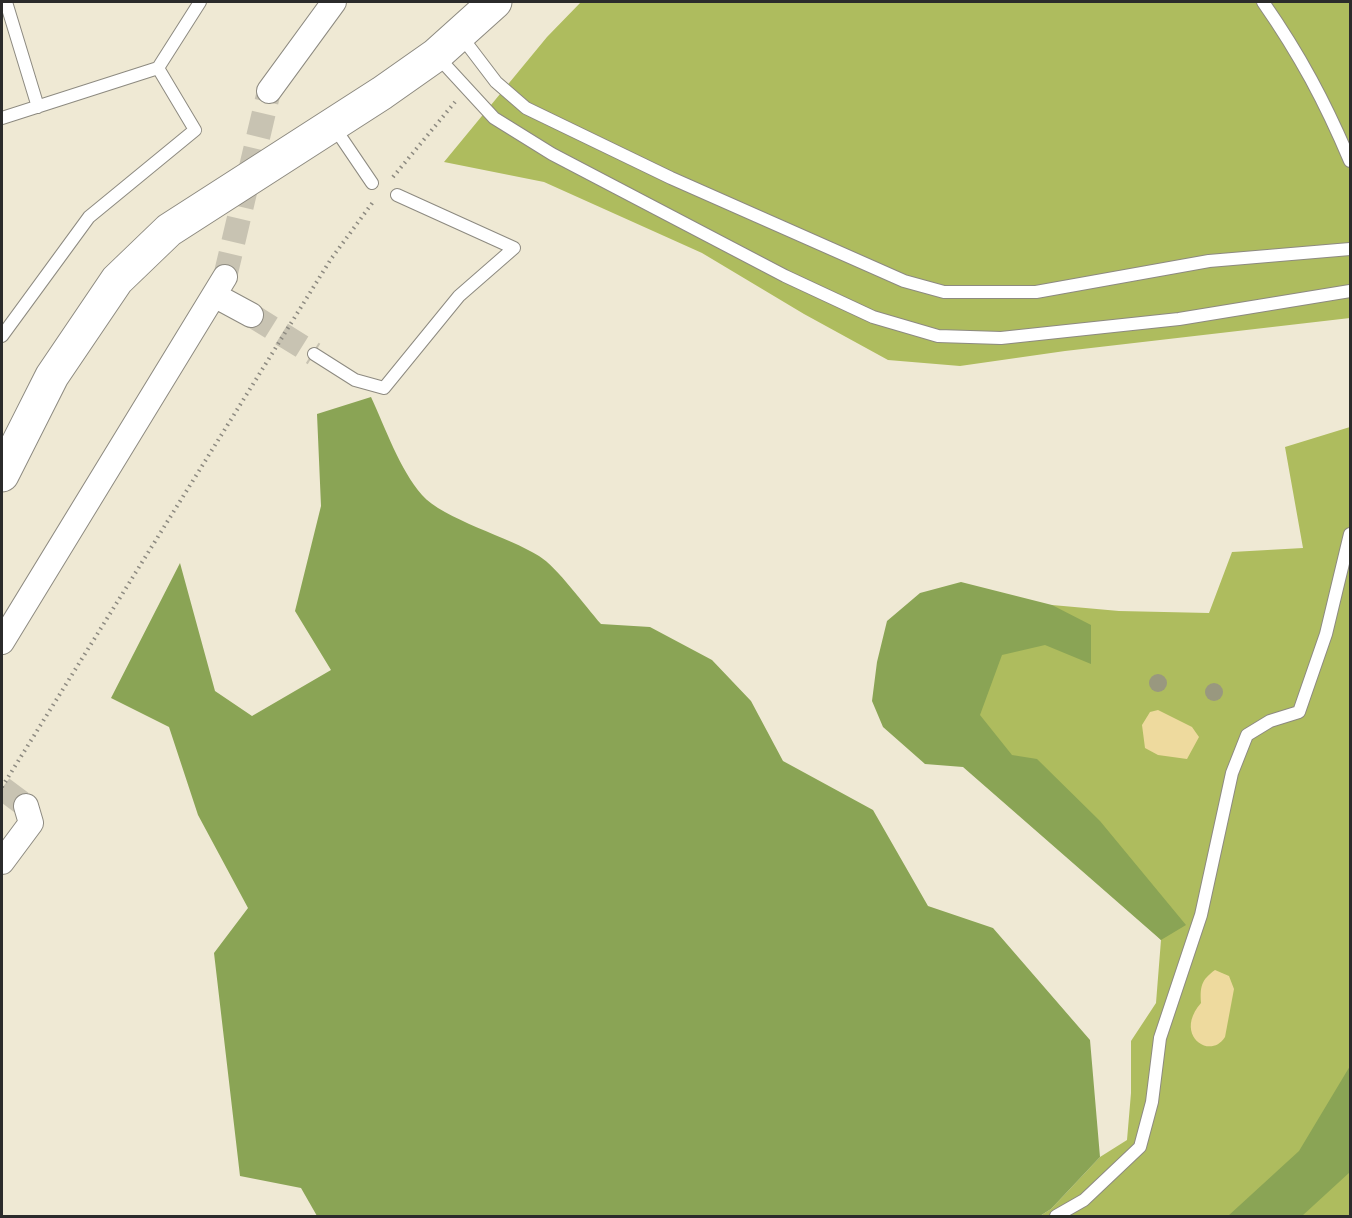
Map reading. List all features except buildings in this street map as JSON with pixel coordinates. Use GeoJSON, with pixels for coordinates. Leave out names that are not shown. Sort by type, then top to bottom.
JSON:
{"type":"FeatureCollection","features":[{"type":"Feature","properties":{"kind":"street"},"geometry":{"type":"LineString","coordinates":[[269,91],[334,2]]}},
{"type":"Feature","properties":{"kind":"street"},"geometry":{"type":"LineString","coordinates":[[2,475],[52,376],[117,280],[169,230],[333,125],[436,55],[495,2]]}},
{"type":"Feature","properties":{"kind":"street"},"geometry":{"type":"LineString","coordinates":[[2,642],[219,286],[251,315]]}},
{"type":"Feature","properties":{"kind":"street"},"geometry":{"type":"LineString","coordinates":[[2,862],[32,823],[26,806]]}},
{"type":"Feature","properties":{"kind":"lane"},"geometry":{"type":"LineString","coordinates":[[6,2],[38,107]]}},
{"type":"Feature","properties":{"kind":"lane"},"geometry":{"type":"LineString","coordinates":[[2,118],[158,68],[200,2]]}},
{"type":"Feature","properties":{"kind":"lane"},"geometry":{"type":"LineString","coordinates":[[1263,2],[1299,53],[1325,101],[1350,161]]}},
{"type":"Feature","properties":{"kind":"lane"},"geometry":{"type":"LineString","coordinates":[[460,34],[496,82],[526,108],[592,141],[904,281],[944,292],[1036,292],[1209,261],[1350,249]]}},
{"type":"Feature","properties":{"kind":"lane"},"geometry":{"type":"LineString","coordinates":[[436,55],[465,90],[494,118],[629,197],[677,218],[785,276],[873,317],[938,336],[1002,338],[1179,319],[1350,291]]}},
{"type":"Feature","properties":{"kind":"lane"},"geometry":{"type":"LineString","coordinates":[[2,336],[89,217],[195,130],[158,68]]}},
{"type":"Feature","properties":{"kind":"lane"},"geometry":{"type":"LineString","coordinates":[[333,125],[372,183]]}},
{"type":"Feature","properties":{"kind":"lane"},"geometry":{"type":"LineString","coordinates":[[314,354],[356,380],[384,388],[459,296],[513,248],[397,195]]}},
{"type":"Feature","properties":{"kind":"lane"},"geometry":{"type":"LineString","coordinates":[[1056,1216],[1084,1200],[1140,1147],[1152,1102],[1160,1038],[1201,915],[1232,773],[1247,735],[1270,721],[1299,712],[1326,634],[1350,534]]}},
{"type":"Feature","properties":{"kind":"path"},"geometry":{"type":"LineString","coordinates":[[388,183],[465,90]]}},
{"type":"Feature","properties":{"kind":"path"},"geometry":{"type":"LineString","coordinates":[[2,788],[330,259],[375,200]]}},
{"type":"Feature","properties":{"kind":"green space"},"geometry":{"type":"Polygon","coordinates":[[[581,2],[1350,2],[1350,318],[1065,351],[960,366],[888,360],[804,314],[702,253],[544,182],[444,162],[547,37],[581,2]]]}},
{"type":"Feature","properties":{"kind":"green space"},"geometry":{"type":"Polygon","coordinates":[[[371,397],[400,461],[414,485],[432,504],[460,520],[539,556],[562,578],[601,624],[650,627],[712,660],[751,701],[783,761],[873,810],[928,906],[993,928],[1090,1040],[1100,1157],[1051,1209],[1040,1216],[317,1216],[301,1188],[240,1176],[214,953],[248,908],[198,815],[169,727],[111,698],[180,563],[215,691],[252,716],[331,670],[295,611],[321,506],[317,414],[371,397]]]}},
{"type":"Feature","properties":{"kind":"green space"},"geometry":{"type":"Polygon","coordinates":[[[1350,427],[1350,1216],[1040,1216],[1051,1209],[1100,1157],[1127,1140],[1131,1093],[1131,1041],[1156,1003],[1161,940],[1052,823],[962,743],[955,617],[1052,605],[1119,611],[1209,613],[1232,552],[1303,548],[1285,447],[1350,427]]]}},
{"type":"Feature","properties":{"kind":"green space"},"geometry":{"type":"Polygon","coordinates":[[[961,582],[1052,605],[1091,625],[1091,664],[1045,645],[1002,655],[980,715],[1012,755],[1037,759],[1100,821],[1186,925],[1161,940],[963,767],[925,764],[883,727],[872,701],[877,662],[887,621],[920,593],[961,582]]]}},
{"type":"Feature","properties":{"kind":"green space"},"geometry":{"type":"Polygon","coordinates":[[[1350,1066],[1350,1172],[1302,1216],[1228,1216],[1299,1151],[1350,1066]]]}},
{"type":"Feature","properties":{"kind":"sand"},"geometry":{"type":"Polygon","coordinates":[[[1158,710],[1192,727],[1199,737],[1187,759],[1158,755],[1145,748],[1142,725],[1150,712],[1158,710]]]}},
{"type":"Feature","properties":{"kind":"sand"},"geometry":{"type":"Polygon","coordinates":[[[1215,970],[1229,976],[1234,989],[1225,1037],[1219,1044],[1211,1046],[1197,1041],[1192,1034],[1191,1025],[1193,1015],[1201,1003],[1202,984],[1215,970]]]}},
{"type":"Feature","properties":{"kind":"tunnel"},"geometry":{"type":"LineString","coordinates":[[225,277],[269,91]]}},
{"type":"Feature","properties":{"kind":"tunnel"},"geometry":{"type":"LineString","coordinates":[[251,315],[314,354]]}},
{"type":"Feature","properties":{"kind":"tunnel"},"geometry":{"type":"LineString","coordinates":[[2,788],[26,806]]}}]}
